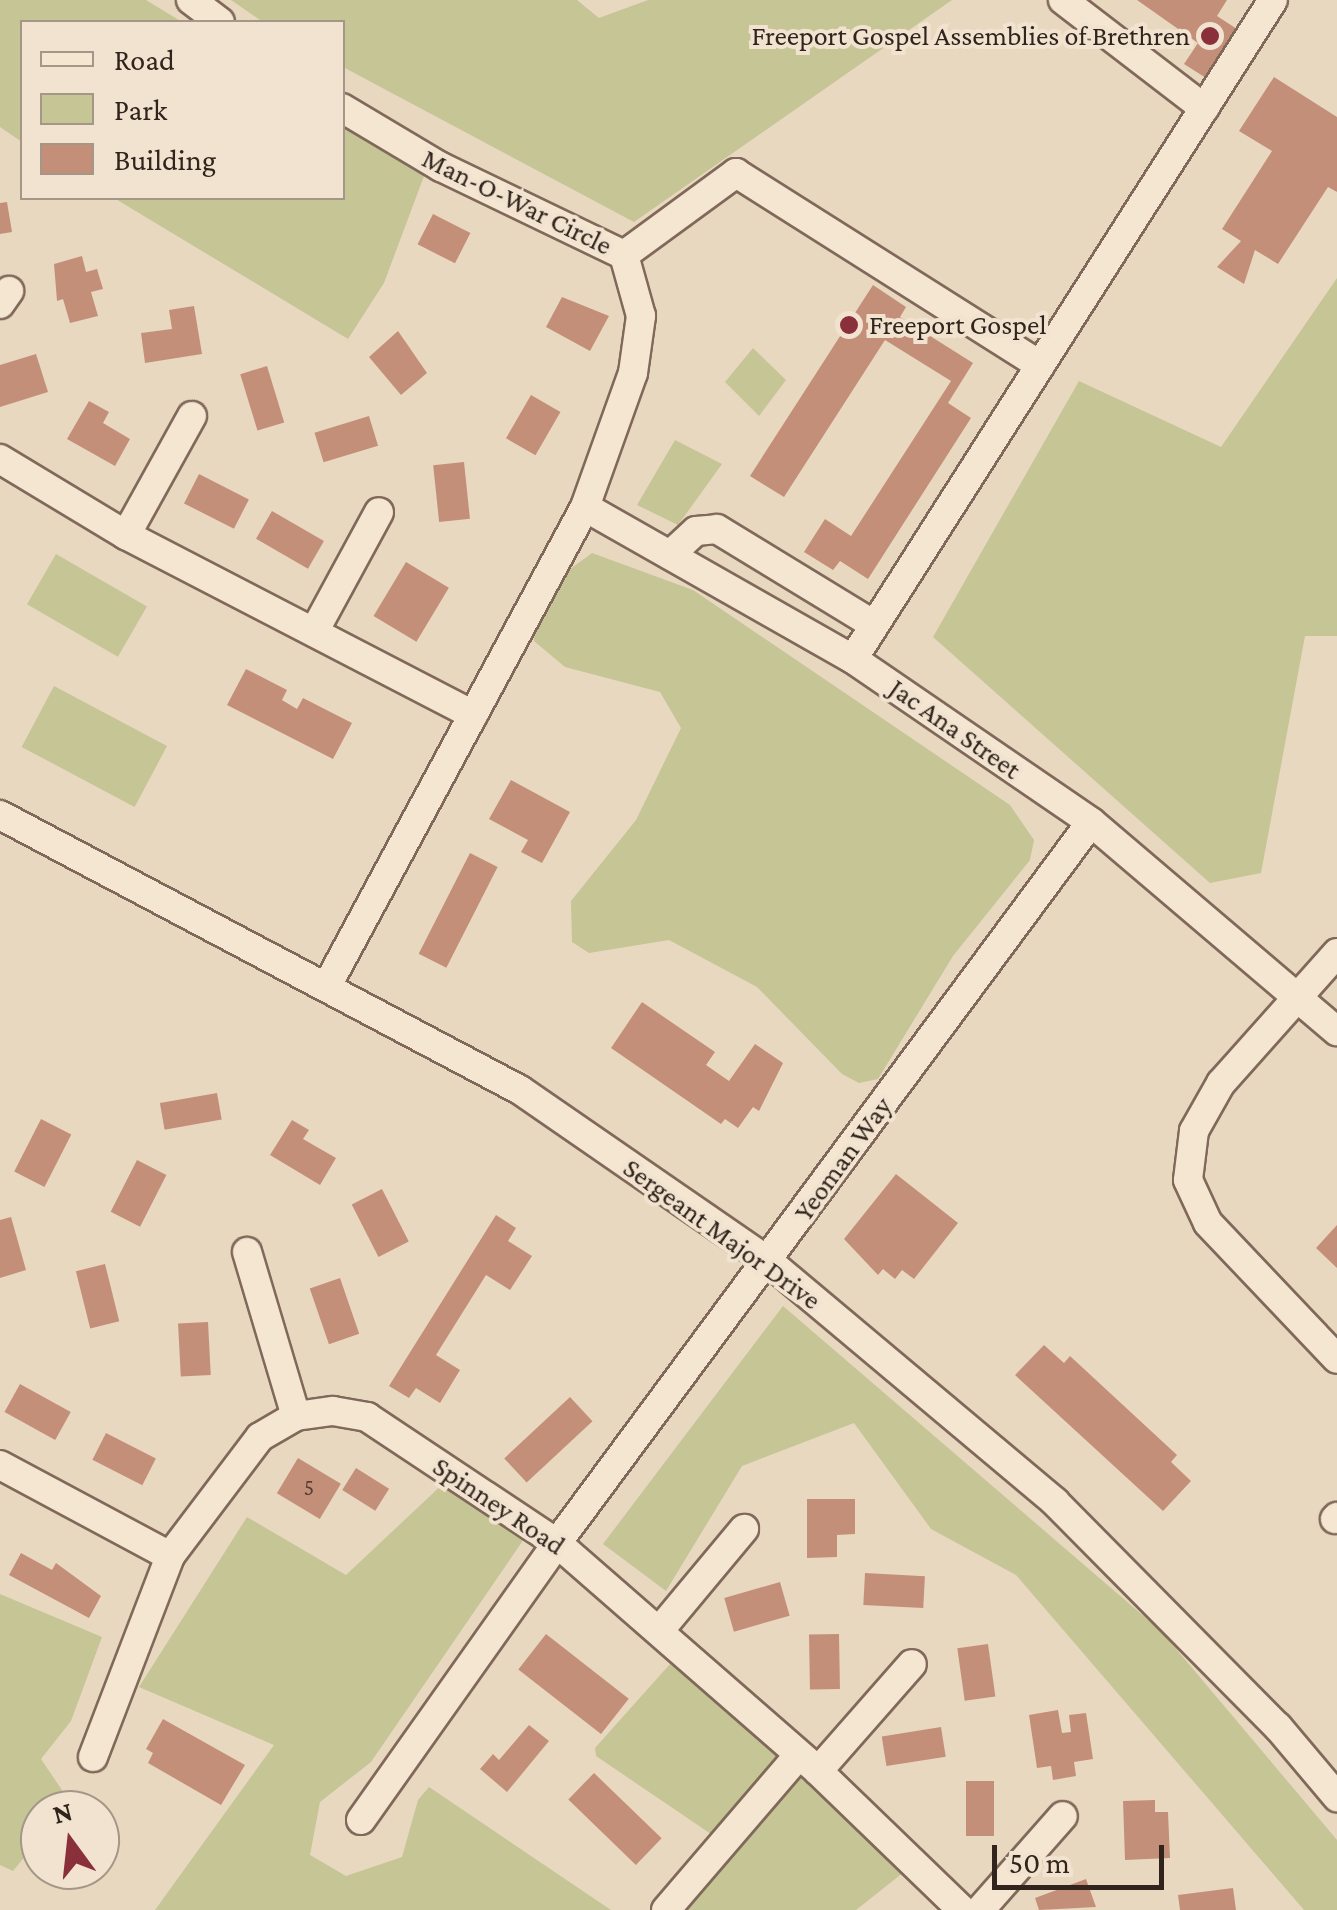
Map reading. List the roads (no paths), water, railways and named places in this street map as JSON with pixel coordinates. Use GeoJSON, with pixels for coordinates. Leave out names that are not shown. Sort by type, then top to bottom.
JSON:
{"type":"FeatureCollection","features":[{"type":"Feature","properties":{"kind":"street"},"geometry":{"type":"LineString","coordinates":[[192,0],[217,20]]}},
{"type":"Feature","properties":{"kind":"street"},"geometry":{"type":"LineString","coordinates":[[853,659],[1273,0]]}},
{"type":"Feature","properties":{"kind":"street"},"geometry":{"type":"LineString","coordinates":[[1068,2],[1204,108]]}},
{"type":"Feature","properties":{"kind":"street","name":"Man-O-War Circle"},"geometry":{"type":"LineString","coordinates":[[328,984],[586,508],[633,374],[641,316],[624,255],[442,167],[345,110]]}},
{"type":"Feature","properties":{"kind":"street"},"geometry":{"type":"LineString","coordinates":[[624,255],[736,174],[1040,366]]}},
{"type":"Feature","properties":{"kind":"street"},"geometry":{"type":"LineString","coordinates":[[126,536],[192,416]]}},
{"type":"Feature","properties":{"kind":"street"},"geometry":{"type":"LineString","coordinates":[[0,459],[126,536],[473,714]]}},
{"type":"Feature","properties":{"kind":"street","name":"Jac Ana Street"},"geometry":{"type":"LineString","coordinates":[[586,508],[853,659],[1091,822],[1296,992],[1337,1031]]}},
{"type":"Feature","properties":{"kind":"street"},"geometry":{"type":"LineString","coordinates":[[314,630],[380,512]]}},
{"type":"Feature","properties":{"kind":"street"},"geometry":{"type":"LineString","coordinates":[[670,555],[696,531],[717,530],[874,625]]}},
{"type":"Feature","properties":{"kind":"street","name":"Sergeant Major Drive"},"geometry":{"type":"LineString","coordinates":[[0,814],[328,984],[520,1090],[768,1261],[1055,1502],[1278,1727],[1337,1797]]}},
{"type":"Feature","properties":{"kind":"street","name":"Yeoman Way"},"geometry":{"type":"LineString","coordinates":[[360,1820],[557,1543],[1091,822]]}},
{"type":"Feature","properties":{"kind":"street"},"geometry":{"type":"LineString","coordinates":[[1337,953],[1296,992],[1221,1083],[1194,1131],[1188,1180],[1208,1223],[1337,1358]]}},
{"type":"Feature","properties":{"kind":"street"},"geometry":{"type":"LineString","coordinates":[[93,1757],[170,1556],[260,1437],[296,1416],[247,1252]]}},
{"type":"Feature","properties":{"kind":"street","name":"Spinney Road"},"geometry":{"type":"LineString","coordinates":[[296,1416],[332,1411],[367,1417],[557,1543],[809,1763],[962,1910]]}},
{"type":"Feature","properties":{"kind":"street"},"geometry":{"type":"LineString","coordinates":[[0,1465],[170,1556]]}},
{"type":"Feature","properties":{"kind":"street"},"geometry":{"type":"LineString","coordinates":[[658,1632],[744,1529]]}},
{"type":"Feature","properties":{"kind":"street"},"geometry":{"type":"LineString","coordinates":[[666,1910],[912,1664]]}},
{"type":"Feature","properties":{"kind":"street"},"geometry":{"type":"LineString","coordinates":[[980,1910],[1063,1816]]}},
{"type":"Feature","properties":{"kind":"place","name":"Freeport Gospel Assemblies of Brethren"},"geometry":{"type":"Point","coordinates":[1210,36]}},
{"type":"Feature","properties":{"kind":"place","name":"Freeport Gospel"},"geometry":{"type":"Point","coordinates":[849,325]}}]}
